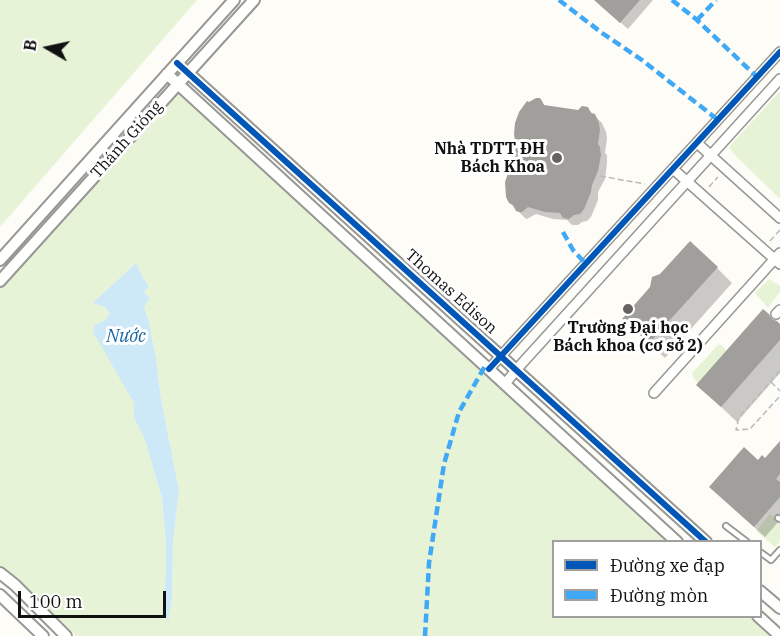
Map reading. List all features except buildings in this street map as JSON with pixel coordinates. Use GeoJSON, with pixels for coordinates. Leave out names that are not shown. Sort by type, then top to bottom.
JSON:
{"type":"FeatureCollection","features":[{"type":"Feature","properties":{"kind":"street","name":"Thánh Gióng"},"geometry":{"type":"LineString","coordinates":[[0,260],[234,0]]}},
{"type":"Feature","properties":{"kind":"street","name":"Thánh Gióng"},"geometry":{"type":"LineString","coordinates":[[0,280],[254,0]]}},
{"type":"Feature","properties":{"kind":"street"},"geometry":{"type":"LineString","coordinates":[[489,369],[697,143],[778,59]]}},
{"type":"Feature","properties":{"kind":"street","name":"Thomas Edison"},"geometry":{"type":"LineString","coordinates":[[177,63],[704,540]]}},
{"type":"Feature","properties":{"kind":"street","name":"Thomas Edison"},"geometry":{"type":"LineString","coordinates":[[167,74],[675,540]]}},
{"type":"Feature","properties":{"kind":"street"},"geometry":{"type":"LineString","coordinates":[[505,384],[516,369],[780,79]]}},
{"type":"Feature","properties":{"kind":"street"},"geometry":{"type":"LineString","coordinates":[[697,143],[780,218]]}},
{"type":"Feature","properties":{"kind":"street"},"geometry":{"type":"LineString","coordinates":[[654,393],[778,258],[673,169]]}},
{"type":"Feature","properties":{"kind":"street"},"geometry":{"type":"LineString","coordinates":[[579,272],[593,284]]}},
{"type":"Feature","properties":{"kind":"street"},"geometry":{"type":"LineString","coordinates":[[1,578],[15,585],[66,636]]}},
{"type":"Feature","properties":{"kind":"street"},"geometry":{"type":"LineString","coordinates":[[762,593],[780,608]]}},
{"type":"Feature","properties":{"kind":"street"},"geometry":{"type":"LineString","coordinates":[[0,595],[43,636]]}},
{"type":"Feature","properties":{"kind":"street"},"geometry":{"type":"LineString","coordinates":[[760,618],[780,636]]}},
{"type":"Feature","properties":{"kind":"lane"},"geometry":{"type":"LineString","coordinates":[[726,526],[744,540]]}},
{"type":"Feature","properties":{"kind":"lane"},"geometry":{"type":"LineString","coordinates":[[762,553],[771,560],[780,550]]}},
{"type":"Feature","properties":{"kind":"path"},"geometry":{"type":"LineString","coordinates":[[600,176],[658,186]]}},
{"type":"Feature","properties":{"kind":"path"},"geometry":{"type":"LineString","coordinates":[[769,242],[780,230]]}},
{"type":"Feature","properties":{"kind":"path"},"geometry":{"type":"LineString","coordinates":[[780,371],[739,417],[736,430],[750,429],[780,396]]}},
{"type":"Feature","properties":{"kind":"path"},"geometry":{"type":"LineString","coordinates":[[770,382],[780,391]]}},
{"type":"Feature","properties":{"kind":"green space"},"geometry":{"type":"Polygon","coordinates":[[[0,0],[197,0],[0,227],[0,0]]]}},
{"type":"Feature","properties":{"kind":"green space"},"geometry":{"type":"Polygon","coordinates":[[[780,91],[780,199],[729,147],[780,91]]]}},
{"type":"Feature","properties":{"kind":"green space"},"geometry":{"type":"Polygon","coordinates":[[[177,93],[671,540],[552,540],[552,618],[751,618],[771,636],[76,636],[0,565],[0,287],[177,93]],[[136,263],[94,303],[105,307],[110,314],[105,320],[95,325],[134,403],[134,418],[145,440],[162,500],[166,545],[163,604],[168,620],[172,599],[173,541],[179,490],[149,322],[144,306],[144,292],[149,286],[136,263]]]}},
{"type":"Feature","properties":{"kind":"green space"},"geometry":{"type":"Polygon","coordinates":[[[769,279],[780,286],[780,292],[768,308],[755,293],[769,279]]]}},
{"type":"Feature","properties":{"kind":"green space"},"geometry":{"type":"Polygon","coordinates":[[[718,345],[722,345],[727,352],[699,385],[692,373],[718,345]]]}},
{"type":"Feature","properties":{"kind":"green space"},"geometry":{"type":"Polygon","coordinates":[[[770,514],[780,523],[780,542],[775,547],[756,531],[770,514]]]}},
{"type":"Feature","properties":{"kind":"water","name":"Nước"},"geometry":{"type":"Polygon","coordinates":[[[136,263],[149,286],[144,292],[150,298],[144,306],[149,322],[179,490],[173,541],[172,599],[168,622],[163,604],[166,545],[162,499],[145,440],[134,418],[134,403],[93,332],[95,325],[105,320],[110,314],[105,307],[93,303],[136,263]]]}},
{"type":"Feature","properties":{"kind":"marked path"},"geometry":{"type":"LineString","coordinates":[[559,0],[642,60],[718,120]]}},
{"type":"Feature","properties":{"kind":"marked path"},"geometry":{"type":"LineString","coordinates":[[672,0],[697,20],[757,77]]}},
{"type":"Feature","properties":{"kind":"marked path"},"geometry":{"type":"LineString","coordinates":[[697,20],[716,0]]}},
{"type":"Feature","properties":{"kind":"marked path"},"geometry":{"type":"LineString","coordinates":[[563,232],[573,250],[586,264]]}},
{"type":"Feature","properties":{"kind":"marked path"},"geometry":{"type":"LineString","coordinates":[[425,636],[429,563],[444,464],[459,412],[485,366]]}},
{"type":"Feature","properties":{"kind":"cycle path"},"geometry":{"type":"LineString","coordinates":[[489,369],[780,52]]}},
{"type":"Feature","properties":{"kind":"cycle path"},"geometry":{"type":"LineString","coordinates":[[177,63],[704,540]]}},
{"type":"Feature","properties":{"kind":"place","name":"Nhà TDTT ĐH Bách Khoa"},"geometry":{"type":"Point","coordinates":[557,158]}},
{"type":"Feature","properties":{"kind":"place","name":"Trường Đại học Bách khoa (cơ sở 2)"},"geometry":{"type":"Point","coordinates":[628,309]}}]}
